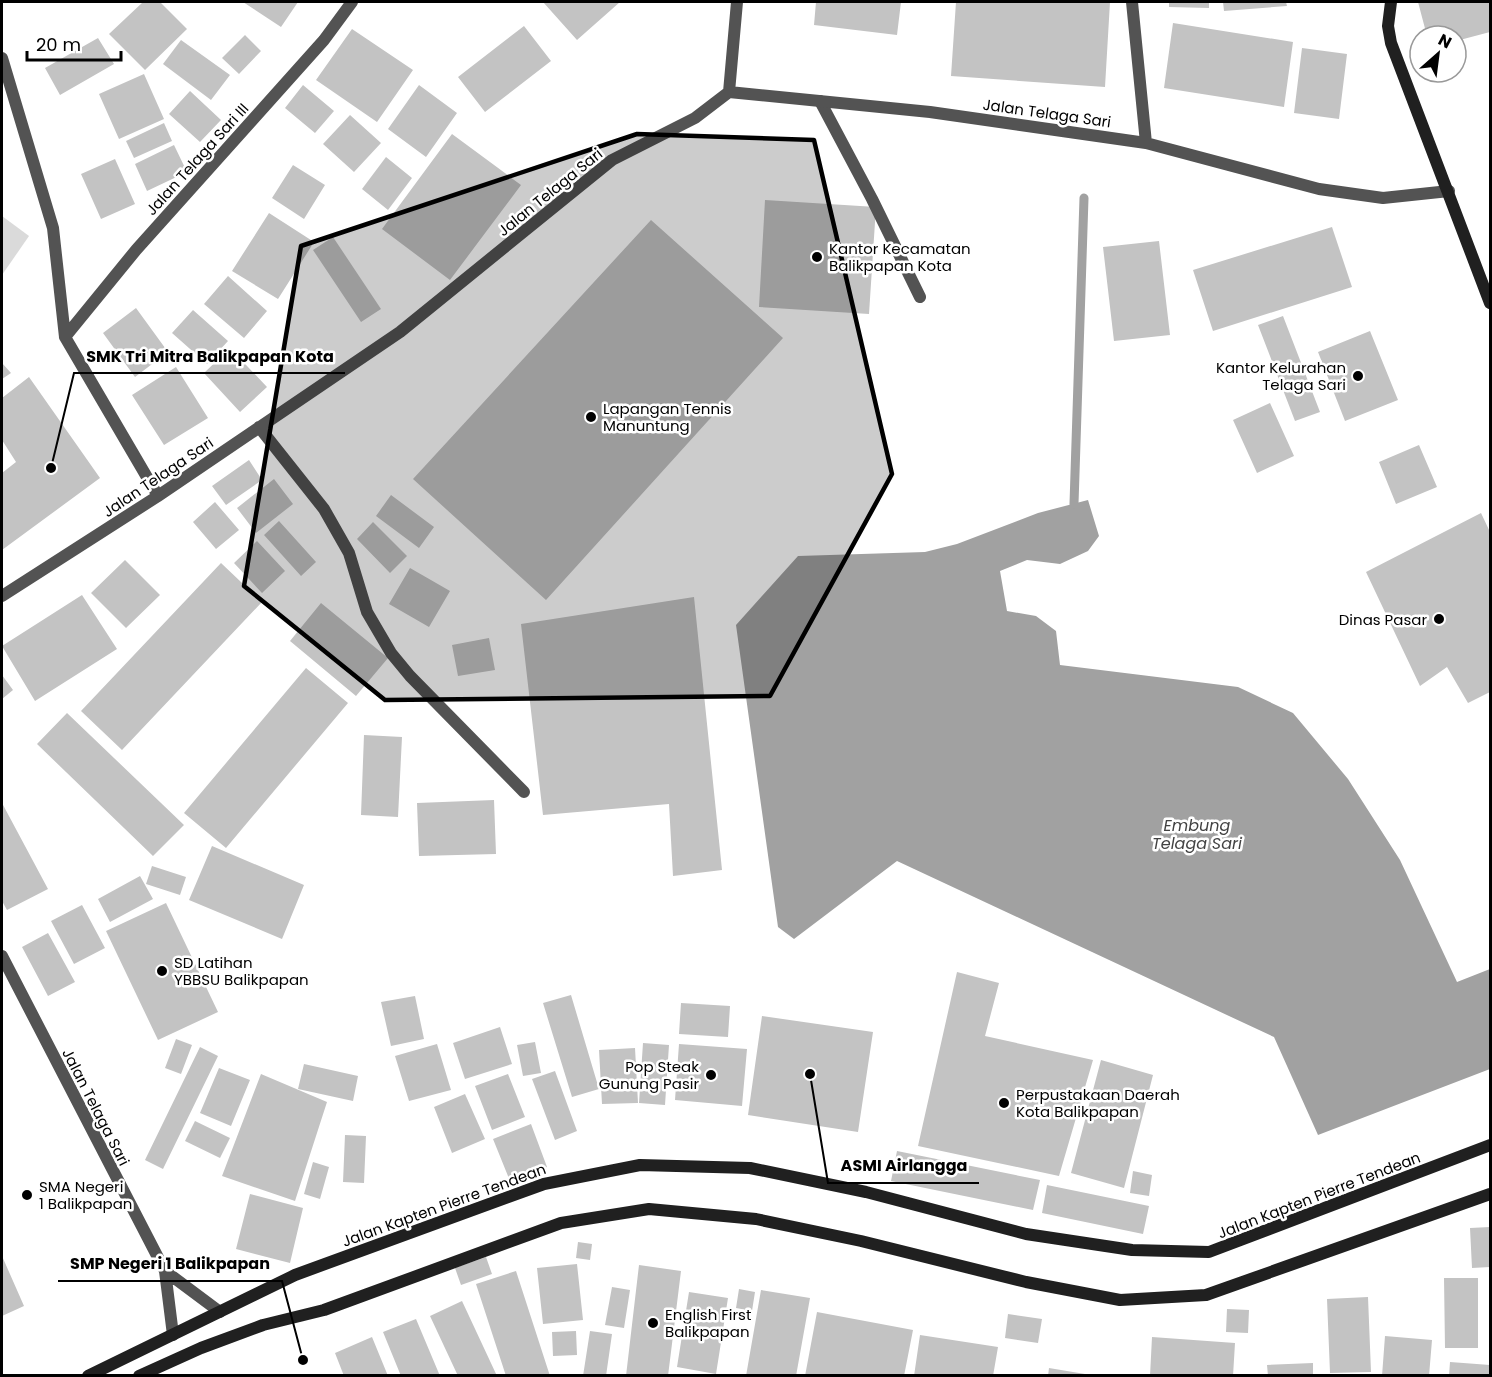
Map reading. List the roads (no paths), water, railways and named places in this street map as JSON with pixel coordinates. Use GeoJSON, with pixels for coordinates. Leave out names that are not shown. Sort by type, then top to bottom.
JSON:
{"type":"FeatureCollection","features":[{"type":"Feature","properties":{"kind":"street","name":"Jalan Telaga Sari III"},"geometry":{"type":"LineString","coordinates":[[65,337],[136,250],[324,40],[352,2]]}},
{"type":"Feature","properties":{"kind":"street"},"geometry":{"type":"LineString","coordinates":[[729,92],[737,2]]}},
{"type":"Feature","properties":{"kind":"street"},"geometry":{"type":"LineString","coordinates":[[1132,2],[1146,143]]}},
{"type":"Feature","properties":{"kind":"street"},"geometry":{"type":"LineString","coordinates":[[1391,2],[1388,27],[1391,43],[1491,303]]}},
{"type":"Feature","properties":{"kind":"street"},"geometry":{"type":"LineString","coordinates":[[2,58],[53,228],[65,337],[158,496]]}},
{"type":"Feature","properties":{"kind":"street","name":"Jalan Telaga Sari"},"geometry":{"type":"LineString","coordinates":[[2,596],[158,496],[400,332],[612,160],[696,118],[729,92],[930,111],[1146,143],[1319,189],[1383,198],[1449,191]]}},
{"type":"Feature","properties":{"kind":"street"},"geometry":{"type":"LineString","coordinates":[[820,101],[920,297]]}},
{"type":"Feature","properties":{"kind":"street"},"geometry":{"type":"LineString","coordinates":[[259,427],[324,509],[348,553],[367,612],[391,653],[410,676],[524,792]]}},
{"type":"Feature","properties":{"kind":"street","name":"Jalan Telaga Sari"},"geometry":{"type":"LineString","coordinates":[[2,956],[165,1271],[173,1335]]}},
{"type":"Feature","properties":{"kind":"street","name":"Jalan Kapten Pierre Tendean"},"geometry":{"type":"LineString","coordinates":[[88,1376],[295,1275],[544,1184],[640,1166],[750,1168],[866,1192],[1026,1234],[1132,1250],[1209,1252],[1491,1145]]}},
{"type":"Feature","properties":{"kind":"street"},"geometry":{"type":"LineString","coordinates":[[139,1376],[201,1348],[253,1329],[324,1310],[561,1223],[649,1209],[756,1219],[861,1241],[1026,1282],[1120,1300],[1206,1295],[1491,1194]]}},
{"type":"Feature","properties":{"kind":"street","name":"Jalan Telaga Sari"},"geometry":{"type":"LineString","coordinates":[[165,1271],[220,1312]]}},
{"type":"Feature","properties":{"kind":"water","name":"Embung Telaga Sari"},"geometry":{"type":"Polygon","coordinates":[[[1088,500],[1099,536],[1088,551],[1060,564],[1027,560],[1000,571],[1007,611],[1036,616],[1056,631],[1060,665],[1238,687],[1293,713],[1348,779],[1400,860],[1457,982],[1490,969],[1490,1069],[1318,1135],[1274,1037],[897,861],[794,939],[778,927],[736,625],[798,556],[925,552],[957,544],[1038,513],[1088,500]]]}},
{"type":"Feature","properties":{"kind":"waterway"},"geometry":{"type":"LineString","coordinates":[[1074,504],[1084,198]]}},
{"type":"Feature","properties":{"kind":"place","name":"Kantor Kecamatan Balikpapan Kota"},"geometry":{"type":"Point","coordinates":[817,257]}},
{"type":"Feature","properties":{"kind":"place","name":"Kantor Kelurahan Telaga Sari"},"geometry":{"type":"Point","coordinates":[1358,376]}},
{"type":"Feature","properties":{"kind":"place","name":"Lapangan Tennis Manuntung"},"geometry":{"type":"Point","coordinates":[591,417]}},
{"type":"Feature","properties":{"kind":"place","name":"SMK Tri Mitra Balikpapan Kota"},"geometry":{"type":"Point","coordinates":[51,468]}},
{"type":"Feature","properties":{"kind":"place","name":"Dinas Pasar"},"geometry":{"type":"Point","coordinates":[1439,619]}},
{"type":"Feature","properties":{"kind":"place","name":"SD Latihan YBBSU Balikpapan"},"geometry":{"type":"Point","coordinates":[162,971]}},
{"type":"Feature","properties":{"kind":"place","name":"ASMI Airlangga"},"geometry":{"type":"Point","coordinates":[810,1074]}},
{"type":"Feature","properties":{"kind":"place","name":"Pop Steak Gunung Pasir"},"geometry":{"type":"Point","coordinates":[711,1075]}},
{"type":"Feature","properties":{"kind":"place","name":"Perpustakaan Daerah Kota Balikpapan"},"geometry":{"type":"Point","coordinates":[1004,1103]}},
{"type":"Feature","properties":{"kind":"place","name":"SMA Negeri 1 Balikpapan"},"geometry":{"type":"Point","coordinates":[27,1195]}},
{"type":"Feature","properties":{"kind":"place","name":"English First Balikpapan"},"geometry":{"type":"Point","coordinates":[653,1323]}},
{"type":"Feature","properties":{"kind":"place","name":"SMP Negeri 1 Balikpapan"},"geometry":{"type":"Point","coordinates":[303,1360]}}]}
